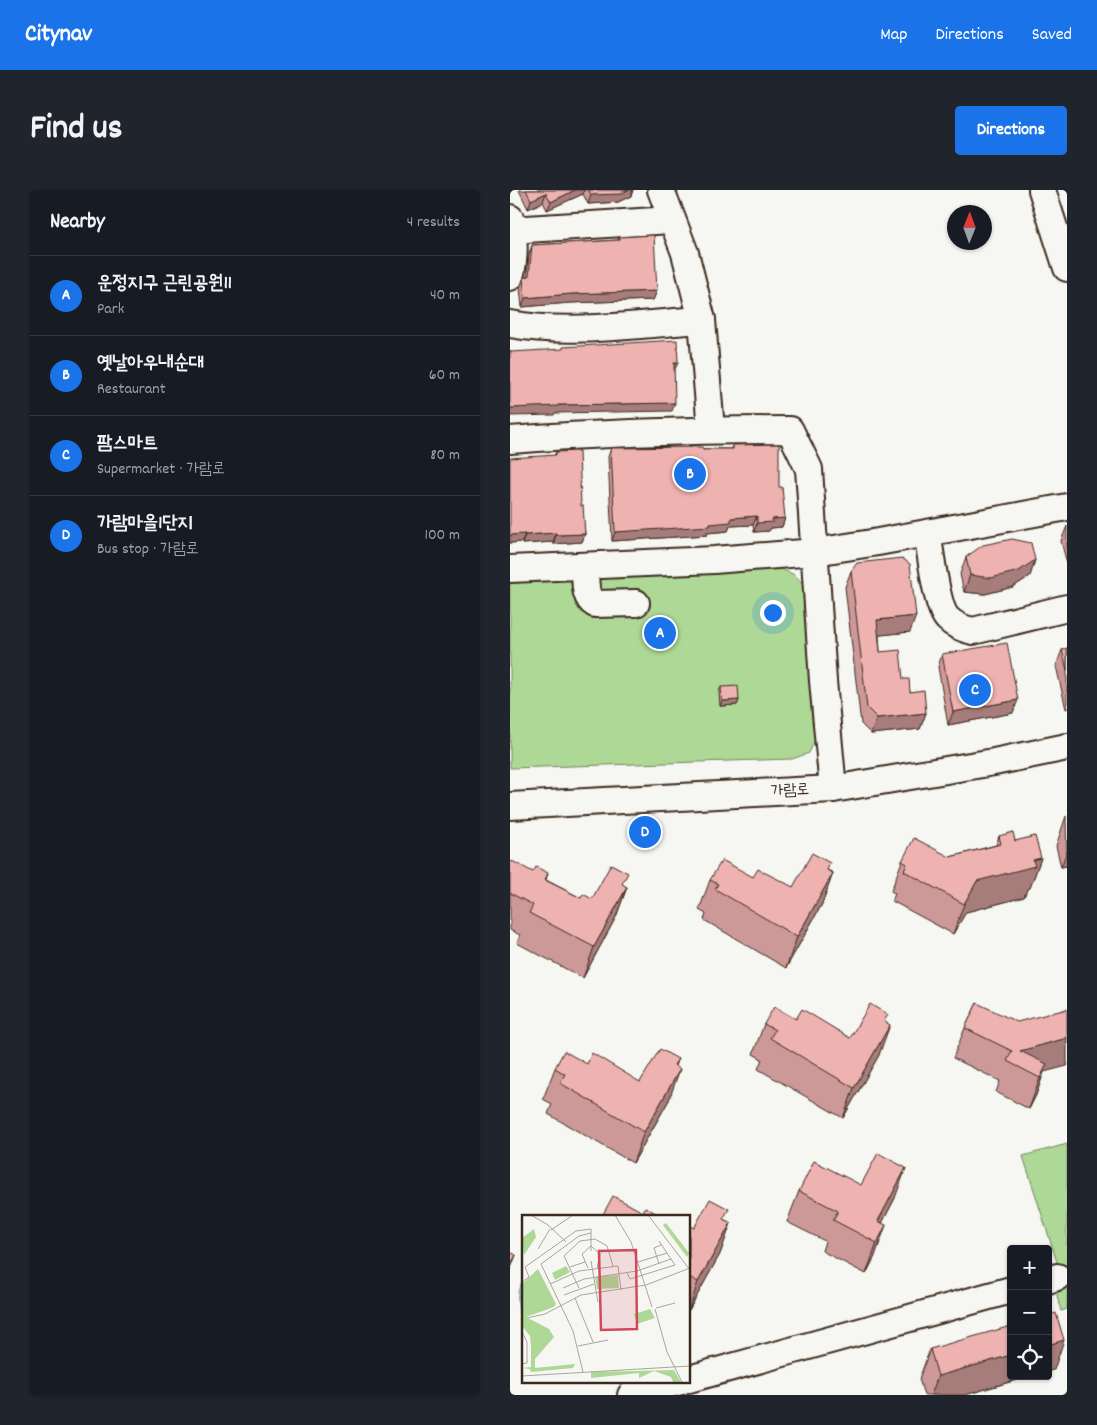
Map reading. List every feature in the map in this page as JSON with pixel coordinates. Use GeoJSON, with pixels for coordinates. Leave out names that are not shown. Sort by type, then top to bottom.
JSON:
{"type":"FeatureCollection","features":[{"type":"Feature","properties":{"kind":"street"},"geometry":{"type":"LineString","coordinates":[[661,190],[685,253],[702,320],[711,430]]}},
{"type":"Feature","properties":{"kind":"street"},"geometry":{"type":"LineString","coordinates":[[1042,190],[1067,268]]}},
{"type":"Feature","properties":{"kind":"street"},"geometry":{"type":"LineString","coordinates":[[510,277],[513,267],[511,226],[672,220]]}},
{"type":"Feature","properties":{"kind":"street"},"geometry":{"type":"LineString","coordinates":[[510,324],[531,328],[595,327],[702,320]]}},
{"type":"Feature","properties":{"kind":"street"},"geometry":{"type":"LineString","coordinates":[[510,440],[588,434],[711,430],[790,430],[809,469],[823,681],[833,789]]}},
{"type":"Feature","properties":{"kind":"street"},"geometry":{"type":"LineString","coordinates":[[510,569],[714,560],[815,552],[1067,507]]}},
{"type":"Feature","properties":{"kind":"street"},"geometry":{"type":"LineString","coordinates":[[928,533],[940,606],[947,619],[962,629],[973,631],[1067,608]]}},
{"type":"Feature","properties":{"kind":"street"},"geometry":{"type":"LineString","coordinates":[[585,567],[589,601],[595,604],[636,603]]}},
{"type":"Feature","properties":{"kind":"street","name":"가람로"},"geometry":{"type":"LineString","coordinates":[[510,806],[833,789],[994,762],[1067,747]]}},
{"type":"Feature","properties":{"kind":"street"},"geometry":{"type":"LineString","coordinates":[[690,1379],[1007,1291]]}},
{"type":"Feature","properties":{"kind":"street"},"geometry":{"type":"LineString","coordinates":[[631,1395],[677,1382]]}},
{"type":"Feature","properties":{"kind":"green space"},"geometry":{"type":"Polygon","coordinates":[[[781,569],[795,575],[806,587],[816,738],[809,753],[792,759],[510,768],[510,581],[781,569]]]}},
{"type":"Feature","properties":{"kind":"green space"},"geometry":{"type":"Polygon","coordinates":[[[1067,1144],[1067,1309],[1061,1311],[1057,1296],[1057,1262],[1023,1156],[1067,1144]]]}},
{"type":"Feature","properties":{"kind":"water"},"geometry":{"type":"Polygon","coordinates":[[[522,1284],[522,1324],[520,1322],[518,1300],[522,1284]]]}},
{"type":"Feature","properties":{"kind":"building"},"geometry":{"type":"Polygon","coordinates":[[[526,190],[575,190],[551,202],[546,193],[531,200],[526,190]]]}},
{"type":"Feature","properties":{"kind":"building"},"geometry":{"type":"Polygon","coordinates":[[[589,190],[628,190],[621,194],[591,195],[589,190]]]}},
{"type":"Feature","properties":{"kind":"building"},"geometry":{"type":"Polygon","coordinates":[[[654,235],[657,291],[572,294],[525,298],[523,279],[529,276],[532,245],[620,240],[619,237],[654,235]]]}},
{"type":"Feature","properties":{"kind":"building"},"geometry":{"type":"Polygon","coordinates":[[[677,340],[678,363],[674,363],[675,403],[558,405],[510,408],[510,350],[511,352],[563,349],[563,347],[677,340]]]}},
{"type":"Feature","properties":{"kind":"building"},"geometry":{"type":"Polygon","coordinates":[[[779,444],[779,487],[782,487],[785,518],[772,519],[773,522],[757,523],[757,516],[731,518],[731,522],[710,524],[710,526],[615,532],[611,448],[702,447],[703,449],[733,449],[733,445],[779,444]]]}},
{"type":"Feature","properties":{"kind":"building"},"geometry":{"type":"Polygon","coordinates":[[[579,451],[581,506],[583,505],[585,534],[510,535],[510,458],[556,455],[556,452],[579,451]]]}},
{"type":"Feature","properties":{"kind":"building"},"geometry":{"type":"Polygon","coordinates":[[[1012,539],[1031,543],[1035,560],[1019,571],[991,578],[970,575],[966,557],[983,545],[1012,539]]]}},
{"type":"Feature","properties":{"kind":"building"},"geometry":{"type":"Polygon","coordinates":[[[902,558],[910,564],[916,616],[877,620],[880,652],[900,650],[903,679],[909,679],[910,692],[924,690],[926,713],[877,718],[867,708],[851,571],[857,563],[902,558]]]}},
{"type":"Feature","properties":{"kind":"building"},"geometry":{"type":"Polygon","coordinates":[[[1007,643],[1018,700],[953,712],[942,654],[1007,643]]]}},
{"type":"Feature","properties":{"kind":"building"},"geometry":{"type":"Polygon","coordinates":[[[1067,648],[1067,670],[1062,650],[1067,648]]]}},
{"type":"Feature","properties":{"kind":"building"},"geometry":{"type":"Polygon","coordinates":[[[738,686],[739,700],[722,701],[721,687],[738,686]]]}},
{"type":"Feature","properties":{"kind":"building"},"geometry":{"type":"Polygon","coordinates":[[[1013,832],[1015,841],[1035,836],[1041,858],[1033,860],[1035,866],[977,881],[964,904],[904,871],[907,864],[902,861],[914,838],[950,857],[1001,844],[999,836],[1013,832]]]}},
{"type":"Feature","properties":{"kind":"building"},"geometry":{"type":"Polygon","coordinates":[[[812,853],[830,863],[827,870],[833,873],[797,937],[715,889],[718,884],[710,880],[722,860],[753,877],[758,869],[793,887],[812,853]]]}},
{"type":"Feature","properties":{"kind":"building"},"geometry":{"type":"Polygon","coordinates":[[[512,861],[533,872],[536,867],[548,873],[545,880],[581,898],[583,894],[592,899],[611,864],[628,873],[622,884],[627,887],[594,947],[529,913],[533,905],[510,893],[510,865],[512,861]]]}},
{"type":"Feature","properties":{"kind":"building"},"geometry":{"type":"Polygon","coordinates":[[[977,1003],[1017,1022],[1067,1009],[1067,1038],[1020,1051],[1047,1064],[1040,1078],[1007,1061],[1012,1051],[965,1028],[977,1003]]]}},
{"type":"Feature","properties":{"kind":"building"},"geometry":{"type":"Polygon","coordinates":[[[870,1004],[888,1015],[884,1021],[890,1025],[854,1088],[770,1038],[775,1030],[764,1024],[774,1007],[796,1019],[802,1009],[850,1038],[870,1004]]]}},
{"type":"Feature","properties":{"kind":"building"},"geometry":{"type":"Polygon","coordinates":[[[660,1049],[678,1059],[674,1065],[680,1069],[644,1132],[560,1083],[565,1074],[555,1068],[564,1051],[587,1064],[592,1053],[640,1082],[660,1049]]]}},
{"type":"Feature","properties":{"kind":"building"},"geometry":{"type":"Polygon","coordinates":[[[878,1153],[906,1168],[878,1221],[886,1225],[877,1243],[833,1220],[838,1211],[799,1191],[814,1161],[861,1185],[878,1153]]]}},
{"type":"Feature","properties":{"kind":"building"},"geometry":{"type":"Polygon","coordinates":[[[613,1196],[643,1212],[645,1207],[659,1215],[603,1215],[613,1196]]]}},
{"type":"Feature","properties":{"kind":"building"},"geometry":{"type":"Polygon","coordinates":[[[710,1199],[729,1209],[723,1219],[731,1223],[698,1282],[690,1278],[690,1226],[694,1228],[710,1199]]]}},
{"type":"Feature","properties":{"kind":"building"},"geometry":{"type":"Polygon","coordinates":[[[510,1252],[516,1255],[510,1266],[510,1252]]]}},
{"type":"Feature","properties":{"kind":"building"},"geometry":{"type":"Polygon","coordinates":[[[1056,1313],[1064,1340],[1052,1344],[1052,1335],[1052,1314],[1056,1313]]]}},
{"type":"Feature","properties":{"kind":"building"},"geometry":{"type":"Polygon","coordinates":[[[1007,1327],[1007,1356],[938,1376],[930,1349],[1007,1327]]]}},
{"type":"Feature","properties":{"kind":"place","name":"옛날아우내순대"},"geometry":{"type":"Point","coordinates":[690,474]}},
{"type":"Feature","properties":{"kind":"place","name":"운정지구 근린공원11"},"geometry":{"type":"Point","coordinates":[660,633]}},
{"type":"Feature","properties":{"kind":"place","name":"팜스마트"},"geometry":{"type":"Point","coordinates":[975,690]}},
{"type":"Feature","properties":{"kind":"place","name":"가람마을1단지"},"geometry":{"type":"Point","coordinates":[645,832]}}]}
